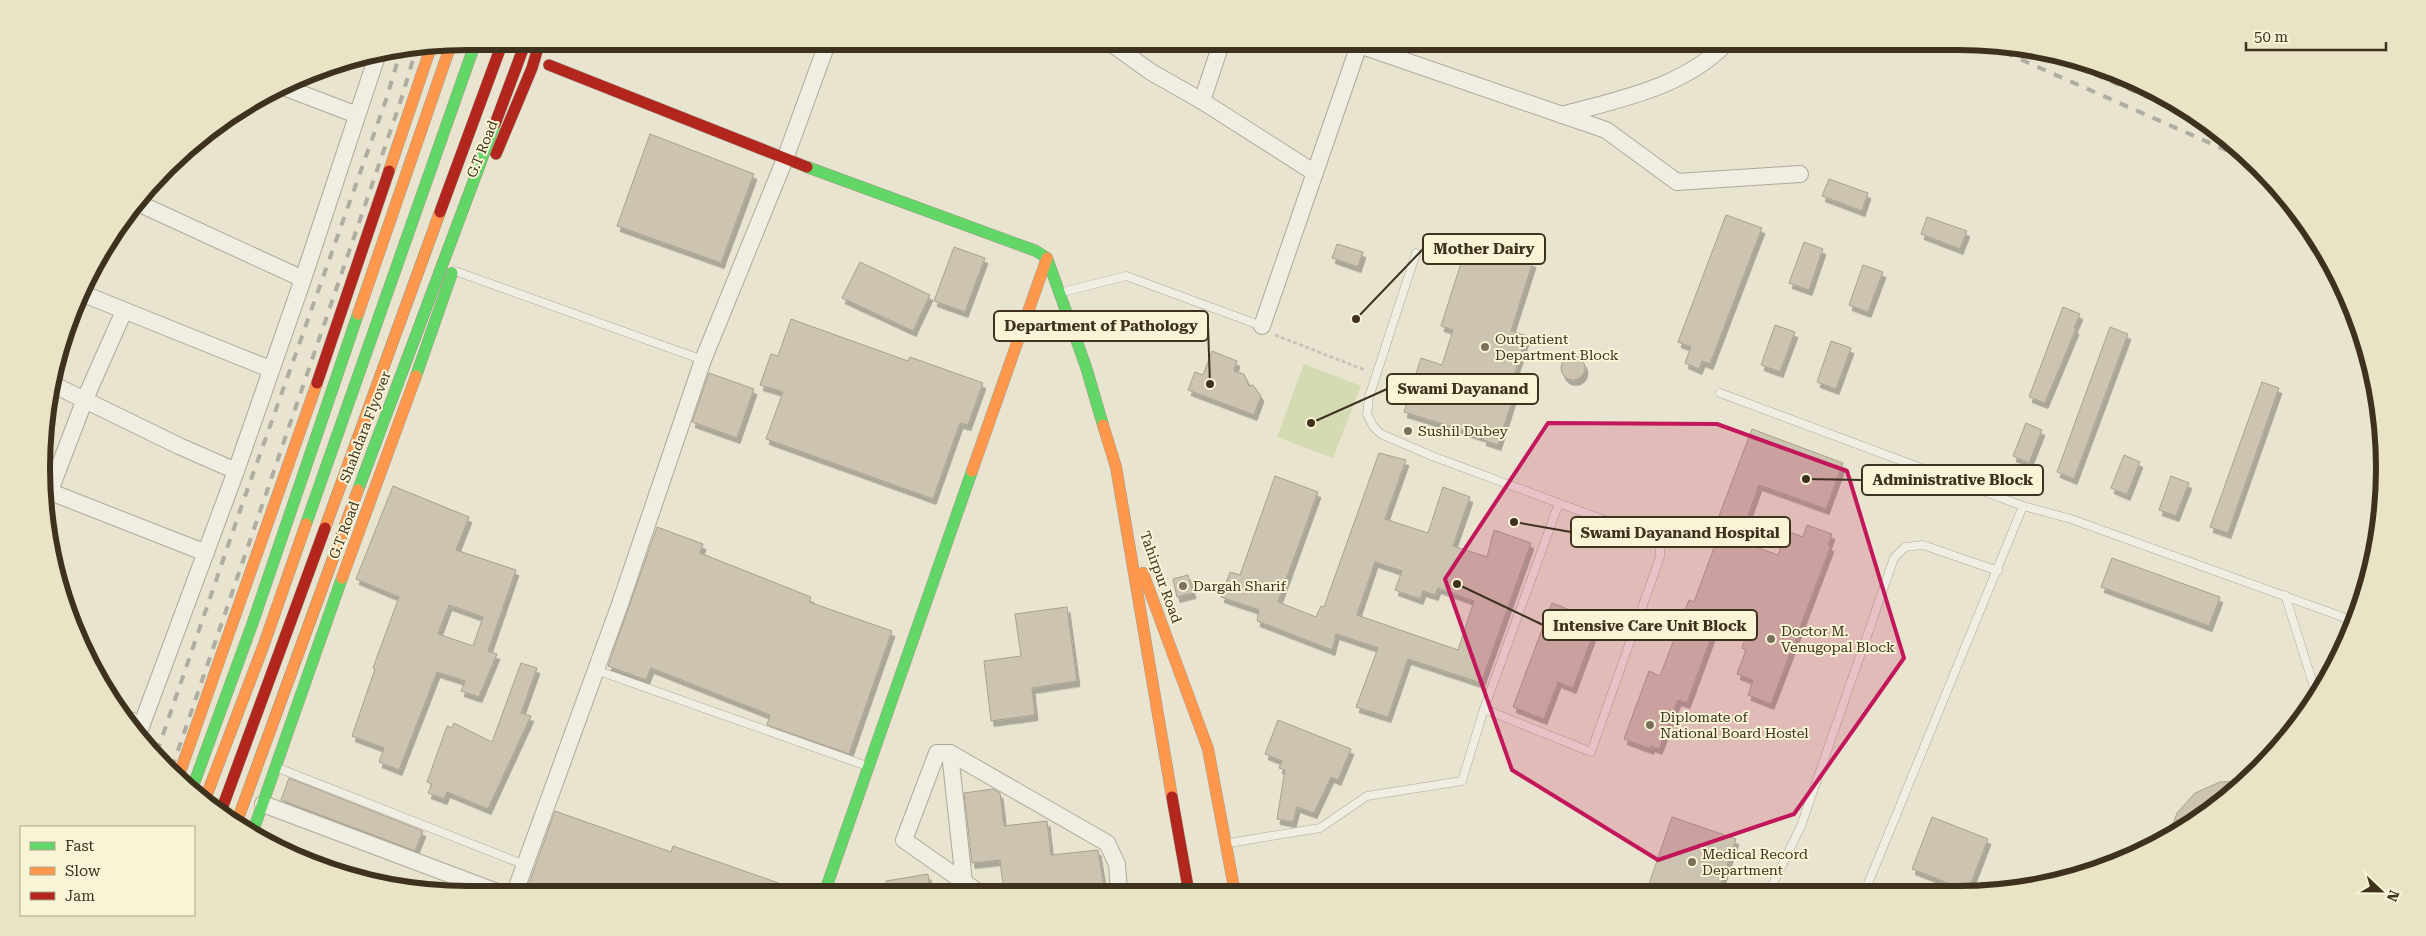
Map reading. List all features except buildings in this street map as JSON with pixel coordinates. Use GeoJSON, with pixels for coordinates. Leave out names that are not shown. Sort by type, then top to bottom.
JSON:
{"type":"FeatureCollection","features":[{"type":"Feature","properties":{"kind":"main road","name":"Shahdara Flyover"},"geometry":{"type":"LineString","coordinates":[[207,794],[263,647],[474,50]]}},
{"type":"Feature","properties":{"kind":"main road"},"geometry":{"type":"LineString","coordinates":[[495,50],[532,68],[549,65],[785,159],[1036,251],[1047,258],[1061,293],[1116,467],[1124,520]]}},
{"type":"Feature","properties":{"kind":"main road","name":"Shahdara Flyover"},"geometry":{"type":"LineString","coordinates":[[223,806],[500,50]]}},
{"type":"Feature","properties":{"kind":"main road","name":"Shahdara Flyover"},"geometry":{"type":"LineString","coordinates":[[238,817],[306,628],[523,50]]}},
{"type":"Feature","properties":{"kind":"main road","name":"G.T Road"},"geometry":{"type":"LineString","coordinates":[[255,827],[338,587],[385,464],[484,181],[532,68],[537,50]]}},
{"type":"Feature","properties":{"kind":"main road"},"geometry":{"type":"LineString","coordinates":[[546,50],[549,65]]}},
{"type":"Feature","properties":{"kind":"main road"},"geometry":{"type":"LineString","coordinates":[[194,784],[254,622],[449,51]]}},
{"type":"Feature","properties":{"kind":"main road"},"geometry":{"type":"LineString","coordinates":[[180,772],[209,697],[429,52]]}},
{"type":"Feature","properties":{"kind":"main road"},"geometry":{"type":"LineString","coordinates":[[827,886],[1047,258]]}},
{"type":"Feature","properties":{"kind":"main road","name":"Tahirpur Road"},"geometry":{"type":"LineString","coordinates":[[1124,520],[1184,697],[1208,749],[1234,886]]}},
{"type":"Feature","properties":{"kind":"main road","name":"Tahirpur Road"},"geometry":{"type":"LineString","coordinates":[[1124,520],[1160,702],[1188,886]]}},
{"type":"Feature","properties":{"kind":"street"},"geometry":{"type":"LineString","coordinates":[[517,886],[624,594],[702,360],[785,159],[825,50]]}},
{"type":"Feature","properties":{"kind":"street"},"geometry":{"type":"LineString","coordinates":[[1120,50],[1151,72],[1202,101],[1315,173]]}},
{"type":"Feature","properties":{"kind":"street"},"geometry":{"type":"LineString","coordinates":[[1202,101],[1219,50]]}},
{"type":"Feature","properties":{"kind":"street"},"geometry":{"type":"LineString","coordinates":[[1262,326],[1358,50]]}},
{"type":"Feature","properties":{"kind":"street"},"geometry":{"type":"LineString","coordinates":[[1380,50],[1606,130],[1678,182],[1800,174]]}},
{"type":"Feature","properties":{"kind":"street"},"geometry":{"type":"LineString","coordinates":[[1562,115],[1654,90],[1714,56],[1720,50]]}},
{"type":"Feature","properties":{"kind":"street"},"geometry":{"type":"LineString","coordinates":[[141,728],[236,470],[303,279],[376,60]]}},
{"type":"Feature","properties":{"kind":"street"},"geometry":{"type":"LineString","coordinates":[[291,90],[357,115]]}},
{"type":"Feature","properties":{"kind":"street"},"geometry":{"type":"LineString","coordinates":[[143,205],[303,279]]}},
{"type":"Feature","properties":{"kind":"street"},"geometry":{"type":"LineString","coordinates":[[87,296],[270,370]]}},
{"type":"Feature","properties":{"kind":"street"},"geometry":{"type":"LineString","coordinates":[[51,486],[85,399],[124,311]]}},
{"type":"Feature","properties":{"kind":"street"},"geometry":{"type":"LineString","coordinates":[[58,387],[179,446],[236,470]]}},
{"type":"Feature","properties":{"kind":"street"},"geometry":{"type":"LineString","coordinates":[[51,494],[206,553]]}},
{"type":"Feature","properties":{"kind":"street"},"geometry":{"type":"LineString","coordinates":[[970,886],[904,840],[937,753],[950,753],[1107,843],[1116,864],[1118,886]]}},
{"type":"Feature","properties":{"kind":"street"},"geometry":{"type":"LineString","coordinates":[[950,753],[964,882]]}},
{"type":"Feature","properties":{"kind":"street"},"geometry":{"type":"LineString","coordinates":[[264,804],[481,886]]}},
{"type":"Feature","properties":{"kind":"lane"},"geometry":{"type":"LineString","coordinates":[[1416,253],[1369,397],[1367,414],[1373,426],[1381,434],[1432,456],[1650,537],[1660,544],[1660,557],[1591,752],[1484,709]]}},
{"type":"Feature","properties":{"kind":"lane"},"geometry":{"type":"LineString","coordinates":[[452,270],[702,360]]}},
{"type":"Feature","properties":{"kind":"lane"},"geometry":{"type":"LineString","coordinates":[[1061,293],[1126,276],[1262,326]]}},
{"type":"Feature","properties":{"kind":"lane"},"geometry":{"type":"LineString","coordinates":[[1720,394],[2023,506],[2071,519],[2348,619]]}},
{"type":"Feature","properties":{"kind":"lane"},"geometry":{"type":"LineString","coordinates":[[1226,844],[1320,828],[1367,796],[1462,781],[1484,709],[1559,503]]}},
{"type":"Feature","properties":{"kind":"lane"},"geometry":{"type":"LineString","coordinates":[[1867,886],[1998,571],[2023,506]]}},
{"type":"Feature","properties":{"kind":"lane"},"geometry":{"type":"LineString","coordinates":[[1772,886],[1801,826],[1894,558],[1905,547],[1923,545],[1998,571]]}},
{"type":"Feature","properties":{"kind":"lane"},"geometry":{"type":"LineString","coordinates":[[2285,595],[2314,687]]}},
{"type":"Feature","properties":{"kind":"lane"},"geometry":{"type":"LineString","coordinates":[[596,670],[868,767]]}},
{"type":"Feature","properties":{"kind":"lane"},"geometry":{"type":"LineString","coordinates":[[276,767],[525,865]]}},
{"type":"Feature","properties":{"kind":"path"},"geometry":{"type":"LineString","coordinates":[[1262,326],[1274,335],[1376,374]]}},
{"type":"Feature","properties":{"kind":"highlighted area"},"geometry":{"type":"Polygon","coordinates":[[[1548,423],[1717,424],[1847,471],[1904,658],[1794,814],[1658,860],[1512,770],[1445,579],[1548,423]]]}},
{"type":"Feature","properties":{"kind":"green space"},"geometry":{"type":"Polygon","coordinates":[[[1304,364],[1361,386],[1333,458],[1277,437],[1304,364]]]}},
{"type":"Feature","properties":{"kind":"railway"},"geometry":{"type":"LineString","coordinates":[[2007,53],[2233,153]]}},
{"type":"Feature","properties":{"kind":"railway"},"geometry":{"type":"LineString","coordinates":[[173,765],[400,103],[415,54]]}},
{"type":"Feature","properties":{"kind":"railway"},"geometry":{"type":"LineString","coordinates":[[158,749],[243,502],[386,100],[399,56]]}},
{"type":"Feature","properties":{"kind":"railway"},"geometry":{"type":"LineString","coordinates":[[2082,69],[2162,103]]}},
{"type":"Feature","properties":{"kind":"traffic: fast"},"geometry":{"type":"LineString","coordinates":[[306,524],[473,50]]}},
{"type":"Feature","properties":{"kind":"traffic: fast"},"geometry":{"type":"LineString","coordinates":[[358,490],[495,124]]}},
{"type":"Feature","properties":{"kind":"traffic: fast"},"geometry":{"type":"LineString","coordinates":[[807,167],[1036,251],[1047,258],[1086,367],[1103,425]]}},
{"type":"Feature","properties":{"kind":"traffic: fast"},"geometry":{"type":"LineString","coordinates":[[416,376],[452,273]]}},
{"type":"Feature","properties":{"kind":"traffic: fast"},"geometry":{"type":"LineString","coordinates":[[194,784],[253,622],[358,314]]}},
{"type":"Feature","properties":{"kind":"traffic: fast"},"geometry":{"type":"LineString","coordinates":[[827,886],[972,471]]}},
{"type":"Feature","properties":{"kind":"traffic: fast"},"geometry":{"type":"LineString","coordinates":[[254,827],[342,578]]}},
{"type":"Feature","properties":{"kind":"traffic: slow"},"geometry":{"type":"LineString","coordinates":[[358,314],[449,51]]}},
{"type":"Feature","properties":{"kind":"traffic: slow"},"geometry":{"type":"LineString","coordinates":[[389,171],[429,52]]}},
{"type":"Feature","properties":{"kind":"traffic: slow"},"geometry":{"type":"LineString","coordinates":[[325,528],[440,212]]}},
{"type":"Feature","properties":{"kind":"traffic: slow"},"geometry":{"type":"LineString","coordinates":[[972,471],[1047,258]]}},
{"type":"Feature","properties":{"kind":"traffic: slow"},"geometry":{"type":"LineString","coordinates":[[342,578],[416,376]]}},
{"type":"Feature","properties":{"kind":"traffic: slow"},"geometry":{"type":"LineString","coordinates":[[180,771],[317,383]]}},
{"type":"Feature","properties":{"kind":"traffic: slow"},"geometry":{"type":"LineString","coordinates":[[1103,425],[1116,467],[1172,797]]}},
{"type":"Feature","properties":{"kind":"traffic: slow"},"geometry":{"type":"LineString","coordinates":[[238,817],[358,490]]}},
{"type":"Feature","properties":{"kind":"traffic: slow"},"geometry":{"type":"LineString","coordinates":[[207,794],[263,647],[306,524]]}},
{"type":"Feature","properties":{"kind":"traffic: slow"},"geometry":{"type":"LineString","coordinates":[[1143,573],[1208,749],[1234,886]]}},
{"type":"Feature","properties":{"kind":"traffic: jam"},"geometry":{"type":"LineString","coordinates":[[440,212],[500,50]]}},
{"type":"Feature","properties":{"kind":"traffic: jam"},"geometry":{"type":"LineString","coordinates":[[495,124],[523,50]]}},
{"type":"Feature","properties":{"kind":"traffic: jam"},"geometry":{"type":"LineString","coordinates":[[496,154],[532,68],[537,50]]}},
{"type":"Feature","properties":{"kind":"traffic: jam"},"geometry":{"type":"LineString","coordinates":[[549,65],[807,167]]}},
{"type":"Feature","properties":{"kind":"traffic: jam"},"geometry":{"type":"LineString","coordinates":[[317,383],[389,171]]}},
{"type":"Feature","properties":{"kind":"traffic: jam"},"geometry":{"type":"LineString","coordinates":[[223,806],[325,528]]}},
{"type":"Feature","properties":{"kind":"traffic: jam"},"geometry":{"type":"LineString","coordinates":[[1172,797],[1188,886]]}},
{"type":"Feature","properties":{"kind":"place","name":"Mother Dairy"},"geometry":{"type":"Point","coordinates":[1356,319]}},
{"type":"Feature","properties":{"kind":"place","name":"Outpatient Department Block"},"geometry":{"type":"Point","coordinates":[1485,347]}},
{"type":"Feature","properties":{"kind":"place","name":"Department of Pathology"},"geometry":{"type":"Point","coordinates":[1210,384]}},
{"type":"Feature","properties":{"kind":"place","name":"Swami Dayanand"},"geometry":{"type":"Point","coordinates":[1311,423]}},
{"type":"Feature","properties":{"kind":"place","name":"Sushil Dubey"},"geometry":{"type":"Point","coordinates":[1408,431]}},
{"type":"Feature","properties":{"kind":"place","name":"Administrative Block"},"geometry":{"type":"Point","coordinates":[1806,479]}},
{"type":"Feature","properties":{"kind":"place","name":"Swami Dayanand Hospital"},"geometry":{"type":"Point","coordinates":[1514,522]}},
{"type":"Feature","properties":{"kind":"place","name":"Intensive Care Unit Block"},"geometry":{"type":"Point","coordinates":[1457,584]}},
{"type":"Feature","properties":{"kind":"place","name":"Dargah Sharif"},"geometry":{"type":"Point","coordinates":[1183,586]}},
{"type":"Feature","properties":{"kind":"place","name":"Doctor M. Venugopal Block"},"geometry":{"type":"Point","coordinates":[1771,639]}},
{"type":"Feature","properties":{"kind":"place","name":"Diplomate of National Board Hostel"},"geometry":{"type":"Point","coordinates":[1650,725]}},
{"type":"Feature","properties":{"kind":"place","name":"Medical Record Department"},"geometry":{"type":"Point","coordinates":[1692,862]}}]}
